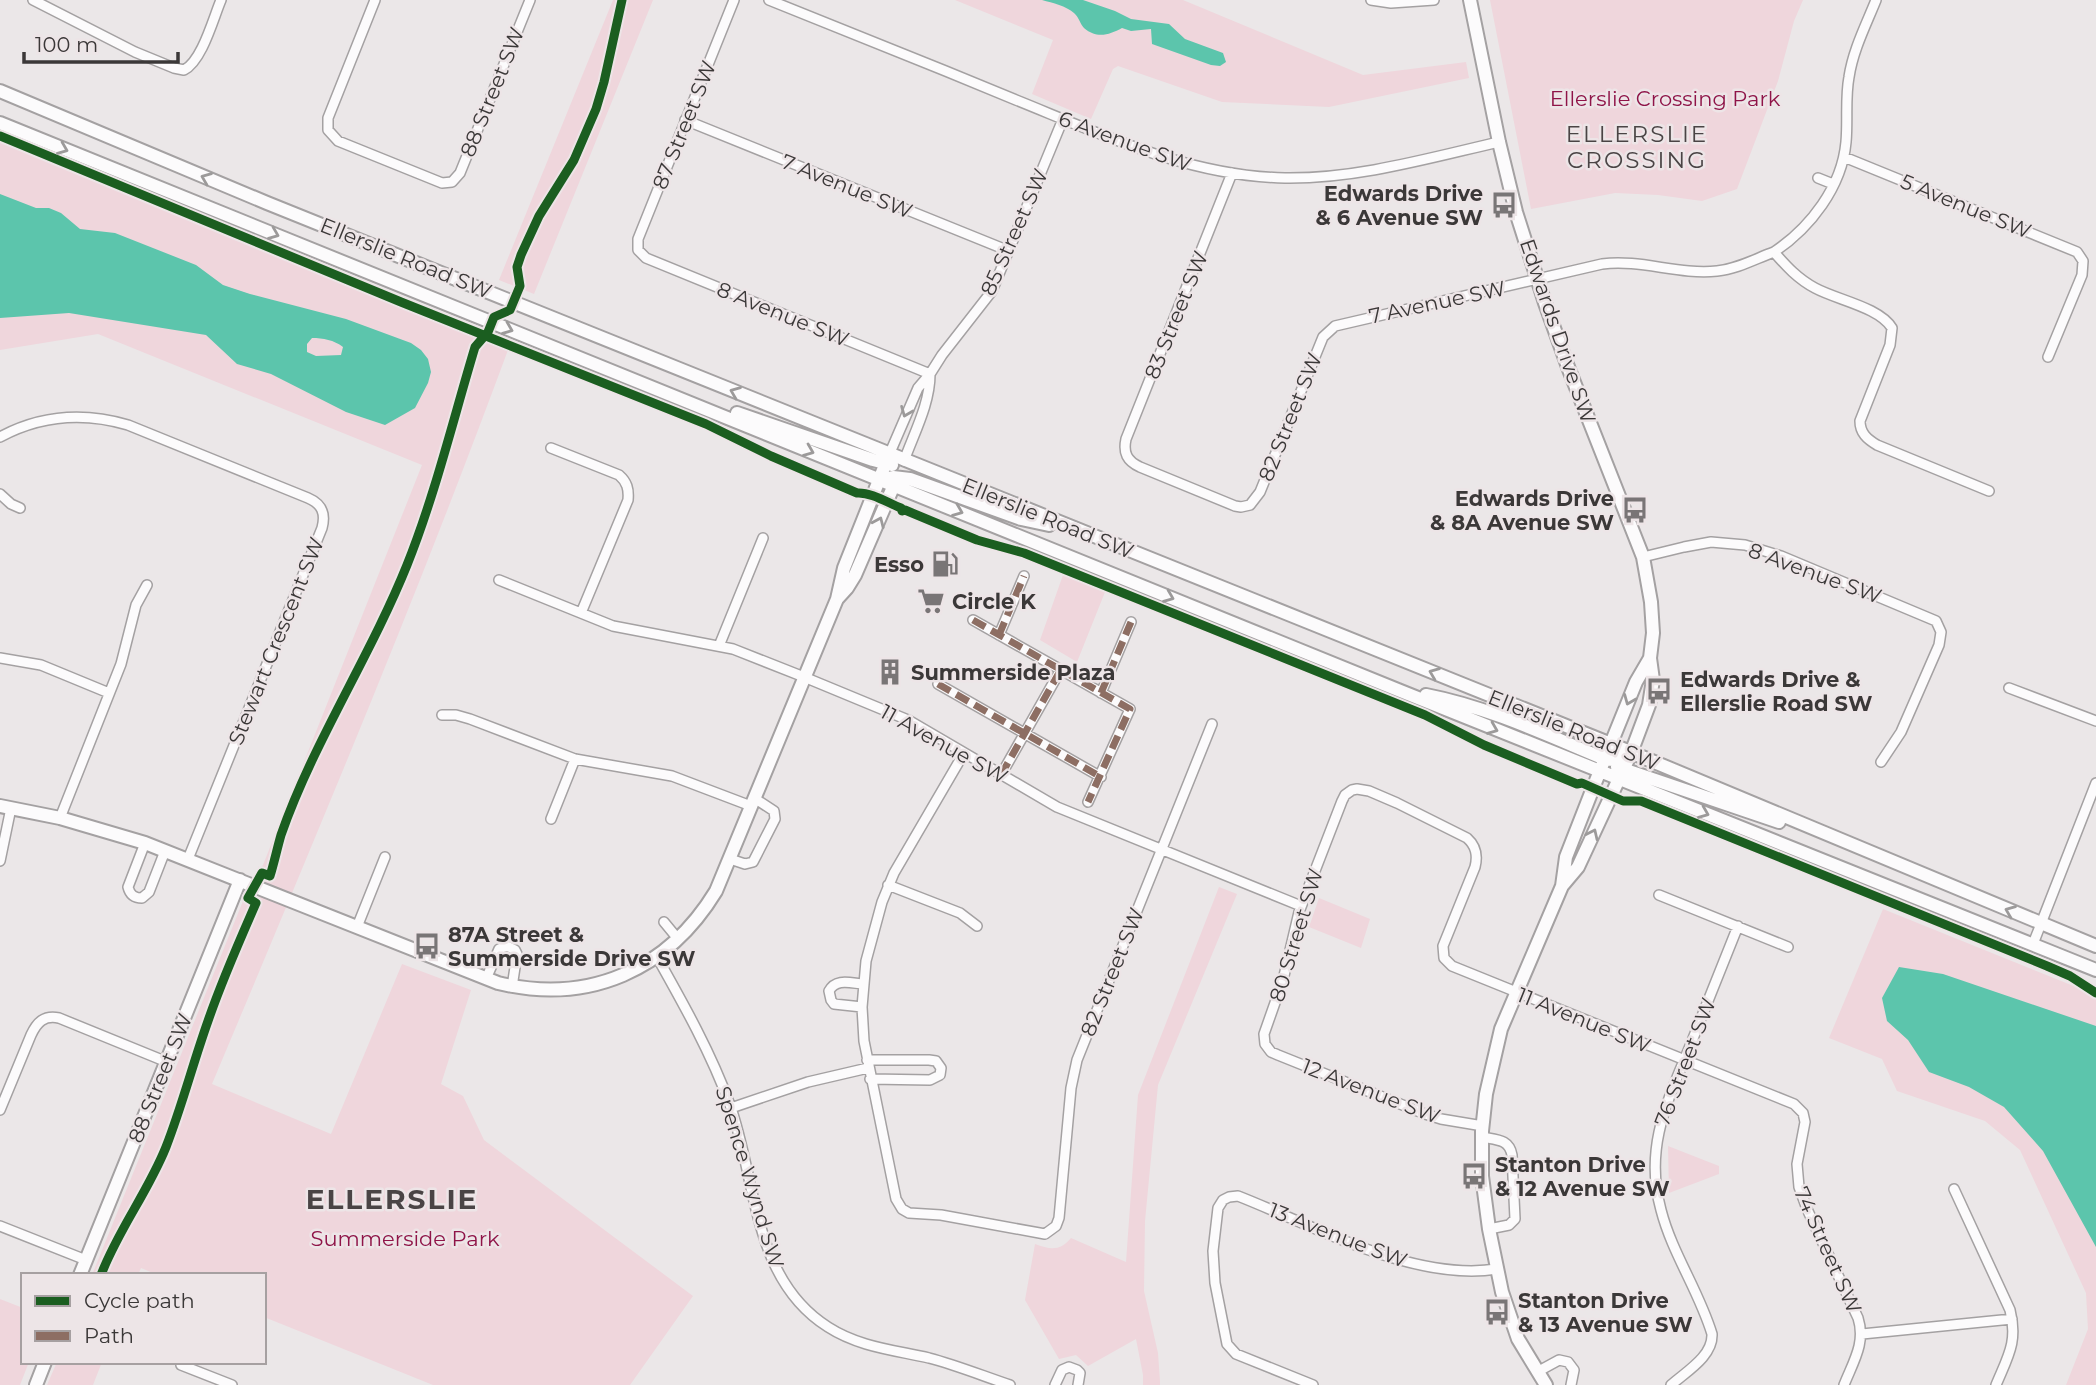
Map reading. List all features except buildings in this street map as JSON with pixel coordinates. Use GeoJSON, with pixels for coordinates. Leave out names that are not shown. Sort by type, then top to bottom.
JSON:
{"type":"FeatureCollection","features":[{"type":"Feature","properties":{"kind":"main road","name":"Edwards Drive SW"},"geometry":{"type":"LineString","coordinates":[[1470,0],[1516,212],[1567,368],[1643,558],[1651,603],[1652,693],[1622,774],[1578,867],[1562,886]]}},
{"type":"Feature","properties":{"kind":"main road"},"geometry":{"type":"LineString","coordinates":[[0,82],[121,142]]}},
{"type":"Feature","properties":{"kind":"main road","name":"Ellerslie Road SW"},"geometry":{"type":"LineString","coordinates":[[0,91],[887,459]]}},
{"type":"Feature","properties":{"kind":"main road"},"geometry":{"type":"LineString","coordinates":[[0,99],[121,142]]}},
{"type":"Feature","properties":{"kind":"main road","name":"Ellerslie Road SW"},"geometry":{"type":"LineString","coordinates":[[0,123],[879,480]]}},
{"type":"Feature","properties":{"kind":"main road"},"geometry":{"type":"LineString","coordinates":[[692,403],[740,414],[887,459],[892,465],[904,461]]}},
{"type":"Feature","properties":{"kind":"main road","name":"85 Street SW"},"geometry":{"type":"LineString","coordinates":[[837,599],[844,568],[887,459]]}},
{"type":"Feature","properties":{"kind":"main road","name":"Ellerslie Road SW"},"geometry":{"type":"LineString","coordinates":[[904,461],[1611,744],[2096,946]]}},
{"type":"Feature","properties":{"kind":"main road","name":"85 Street SW"},"geometry":{"type":"LineString","coordinates":[[837,599],[848,588],[855,575],[904,461]]}},
{"type":"Feature","properties":{"kind":"main road"},"geometry":{"type":"LineString","coordinates":[[879,480],[896,482],[910,479],[1021,519],[1089,534]]}},
{"type":"Feature","properties":{"kind":"main road","name":"Ellerslie Road SW"},"geometry":{"type":"LineString","coordinates":[[896,482],[1398,690],[1600,771],[1622,774],[2096,970]]}},
{"type":"Feature","properties":{"kind":"main road"},"geometry":{"type":"LineString","coordinates":[[5,807],[60,818],[165,850],[486,979],[512,987],[576,989],[607,982],[657,957],[690,927],[708,902],[730,859],[837,599]]}},
{"type":"Feature","properties":{"kind":"main road","name":"Edwards Drive SW"},"geometry":{"type":"LineString","coordinates":[[1562,886],[1566,857],[1636,682],[1650,658]]}},
{"type":"Feature","properties":{"kind":"main road"},"geometry":{"type":"LineString","coordinates":[[1398,690],[1448,699],[1605,758],[1614,760],[1631,753]]}},
{"type":"Feature","properties":{"kind":"main road"},"geometry":{"type":"LineString","coordinates":[[1622,774],[1757,816],[1818,831]]}},
{"type":"Feature","properties":{"kind":"main road","name":"88 Street SW"},"geometry":{"type":"LineString","coordinates":[[81,1273],[240,880]]}},
{"type":"Feature","properties":{"kind":"main road"},"geometry":{"type":"LineString","coordinates":[[1546,1385],[1525,1353],[1510,1319],[1497,1269],[1482,1176],[1482,1132],[1489,1076],[1497,1044],[1515,992],[1562,886]]}},
{"type":"Feature","properties":{"kind":"main road"},"geometry":{"type":"LineString","coordinates":[[36,1385],[44,1364]]}},
{"type":"Feature","properties":{"kind":"street"},"geometry":{"type":"LineString","coordinates":[[33,0],[135,52],[184,70],[197,56],[220,0]]}},
{"type":"Feature","properties":{"kind":"street","name":"88 Street SW"},"geometry":{"type":"LineString","coordinates":[[375,0],[328,118],[328,130],[338,141],[442,183],[452,182],[460,173],[530,0]]}},
{"type":"Feature","properties":{"kind":"street","name":"87 Street SW"},"geometry":{"type":"LineString","coordinates":[[638,250],[638,239],[734,0]]}},
{"type":"Feature","properties":{"kind":"street","name":"6 Avenue SW"},"geometry":{"type":"LineString","coordinates":[[769,0],[1063,119],[1158,156],[1192,166],[1285,178],[1349,175],[1499,142]]}},
{"type":"Feature","properties":{"kind":"street"},"geometry":{"type":"LineString","coordinates":[[1371,0],[1391,4],[1434,0]]}},
{"type":"Feature","properties":{"kind":"street","name":"7 Avenue SW"},"geometry":{"type":"LineString","coordinates":[[1330,329],[1341,324],[1613,262],[1644,263],[1693,271],[1718,271],[1774,252],[1811,221],[1833,184],[1844,157],[1849,77],[1855,53],[1876,0]]}},
{"type":"Feature","properties":{"kind":"street","name":"85 Street SW"},"geometry":{"type":"LineString","coordinates":[[887,459],[918,388],[992,291],[1063,119]]}},
{"type":"Feature","properties":{"kind":"street","name":"7 Avenue SW"},"geometry":{"type":"LineString","coordinates":[[685,120],[1009,251]]}},
{"type":"Feature","properties":{"kind":"street","name":"5 Avenue SW"},"geometry":{"type":"LineString","coordinates":[[1844,157],[2077,252],[2083,261],[2082,275],[2048,357]]}},
{"type":"Feature","properties":{"kind":"street","name":"83 Street SW"},"geometry":{"type":"LineString","coordinates":[[1232,173],[1126,439],[1124,451],[1130,461],[1140,467],[1235,506],[1250,505]]}},
{"type":"Feature","properties":{"kind":"street"},"geometry":{"type":"LineString","coordinates":[[1818,178],[1833,184]]}},
{"type":"Feature","properties":{"kind":"street","name":"8 Avenue SW"},"geometry":{"type":"LineString","coordinates":[[638,250],[646,258],[930,374]]}},
{"type":"Feature","properties":{"kind":"street"},"geometry":{"type":"LineString","coordinates":[[1774,252],[1804,282],[1875,313],[1892,328],[1890,345],[1862,415],[1860,427],[1868,440],[1989,491]]}},
{"type":"Feature","properties":{"kind":"street","name":"82 Street SW"},"geometry":{"type":"LineString","coordinates":[[1250,505],[1257,497],[1323,337],[1330,329]]}},
{"type":"Feature","properties":{"kind":"street","name":"85 Street SW"},"geometry":{"type":"LineString","coordinates":[[904,461],[926,402],[930,374]]}},
{"type":"Feature","properties":{"kind":"street","name":"Stewart Crescent SW"},"geometry":{"type":"LineString","coordinates":[[0,437],[18,428],[47,420],[76,416],[102,418],[128,425],[308,498],[322,509],[322,528],[188,859]]}},
{"type":"Feature","properties":{"kind":"street"},"geometry":{"type":"LineString","coordinates":[[551,447],[614,472],[626,483],[628,500],[581,613]]}},
{"type":"Feature","properties":{"kind":"street"},"geometry":{"type":"LineString","coordinates":[[0,494],[10,504],[20,508]]}},
{"type":"Feature","properties":{"kind":"street"},"geometry":{"type":"LineString","coordinates":[[719,646],[762,538]]}},
{"type":"Feature","properties":{"kind":"street","name":"8 Avenue SW"},"geometry":{"type":"LineString","coordinates":[[1643,558],[1711,542],[1745,545],[1781,556],[1936,621],[1940,626],[1940,641],[1901,732],[1881,762]]}},
{"type":"Feature","properties":{"kind":"street"},"geometry":{"type":"LineString","coordinates":[[999,635],[1024,576]]}},
{"type":"Feature","properties":{"kind":"street","name":"11 Avenue SW"},"geometry":{"type":"LineString","coordinates":[[499,580],[623,629],[719,646],[804,677],[896,715],[1057,807],[1301,906]]}},
{"type":"Feature","properties":{"kind":"street"},"geometry":{"type":"LineString","coordinates":[[60,818],[125,652],[134,611],[147,585]]}},
{"type":"Feature","properties":{"kind":"street"},"geometry":{"type":"LineString","coordinates":[[973,620],[1130,709],[1088,802]]}},
{"type":"Feature","properties":{"kind":"street"},"geometry":{"type":"LineString","coordinates":[[1101,693],[1131,622]]}},
{"type":"Feature","properties":{"kind":"street"},"geometry":{"type":"LineString","coordinates":[[0,658],[41,665],[109,693]]}},
{"type":"Feature","properties":{"kind":"street"},"geometry":{"type":"LineString","coordinates":[[1001,775],[1060,671]]}},
{"type":"Feature","properties":{"kind":"street"},"geometry":{"type":"LineString","coordinates":[[938,684],[1101,777]]}},
{"type":"Feature","properties":{"kind":"street"},"geometry":{"type":"LineString","coordinates":[[2009,688],[2096,721]]}},
{"type":"Feature","properties":{"kind":"street"},"geometry":{"type":"LineString","coordinates":[[442,715],[470,719],[575,760],[672,776],[774,811],[775,819],[753,862],[745,864],[730,859]]}},
{"type":"Feature","properties":{"kind":"street","name":"82 Street SW"},"geometry":{"type":"LineString","coordinates":[[870,1079],[895,1194],[902,1209],[916,1214],[951,1217],[1034,1233],[1045,1234],[1052,1230],[1060,1213],[1071,1088],[1077,1060],[1212,724]]}},
{"type":"Feature","properties":{"kind":"street"},"geometry":{"type":"LineString","coordinates":[[731,1108],[867,1064],[936,1061],[941,1068],[940,1075],[930,1080],[870,1079],[867,1064],[862,1007],[863,984],[872,934],[888,885],[964,753]]}},
{"type":"Feature","properties":{"kind":"street"},"geometry":{"type":"LineString","coordinates":[[551,819],[575,760]]}},
{"type":"Feature","properties":{"kind":"street"},"geometry":{"type":"LineString","coordinates":[[2033,944],[2096,783]]}},
{"type":"Feature","properties":{"kind":"street","name":"80 Street SW"},"geometry":{"type":"LineString","coordinates":[[1265,1044],[1264,1034],[1283,980],[1301,906],[1342,801],[1352,790],[1362,790],[1397,803],[1467,838],[1476,850],[1475,867],[1444,941],[1444,958]]}},
{"type":"Feature","properties":{"kind":"street"},"geometry":{"type":"LineString","coordinates":[[0,861],[5,807]]}},
{"type":"Feature","properties":{"kind":"street"},"geometry":{"type":"LineString","coordinates":[[145,843],[128,887],[129,892],[137,898],[142,898],[149,892],[165,850]]}},
{"type":"Feature","properties":{"kind":"street"},"geometry":{"type":"LineString","coordinates":[[357,927],[385,857]]}},
{"type":"Feature","properties":{"kind":"street"},"geometry":{"type":"LineString","coordinates":[[888,885],[960,913],[977,926]]}},
{"type":"Feature","properties":{"kind":"street"},"geometry":{"type":"LineString","coordinates":[[1658,895],[1788,947]]}},
{"type":"Feature","properties":{"kind":"street"},"geometry":{"type":"LineString","coordinates":[[664,922],[678,939]]}},
{"type":"Feature","properties":{"kind":"street","name":"76 Street SW"},"geometry":{"type":"LineString","coordinates":[[1671,1385],[1706,1354],[1713,1342],[1710,1328],[1666,1229],[1654,1174],[1655,1149],[1662,1116],[1738,926]]}},
{"type":"Feature","properties":{"kind":"street"},"geometry":{"type":"LineString","coordinates":[[486,979],[499,949],[512,947],[517,954],[512,987]]}},
{"type":"Feature","properties":{"kind":"street","name":"Spence Wynd SW"},"geometry":{"type":"LineString","coordinates":[[657,957],[711,1059],[731,1108],[770,1256],[780,1277],[802,1306],[827,1327],[856,1342],[932,1359],[1010,1385]]}},
{"type":"Feature","properties":{"kind":"street","name":"11 Avenue SW"},"geometry":{"type":"LineString","coordinates":[[1444,958],[1458,969],[1794,1104],[1804,1113]]}},
{"type":"Feature","properties":{"kind":"street"},"geometry":{"type":"LineString","coordinates":[[862,1007],[834,1004],[829,991],[839,982],[863,984]]}},
{"type":"Feature","properties":{"kind":"street"},"geometry":{"type":"LineString","coordinates":[[0,1110],[31,1035],[41,1020],[50,1017],[59,1018],[167,1062]]}},
{"type":"Feature","properties":{"kind":"street","name":"12 Avenue SW"},"geometry":{"type":"LineString","coordinates":[[1265,1044],[1271,1052],[1278,1055],[1426,1114],[1505,1142],[1512,1155],[1515,1219],[1509,1224],[1489,1229]]}},
{"type":"Feature","properties":{"kind":"street","name":"74 Street SW"},"geometry":{"type":"LineString","coordinates":[[1804,1113],[1805,1122],[1797,1164],[1799,1187],[1856,1313],[1862,1334],[1844,1385]]}},
{"type":"Feature","properties":{"kind":"street"},"geometry":{"type":"LineString","coordinates":[[1954,1189],[2012,1319],[2013,1344],[1996,1385]]}},
{"type":"Feature","properties":{"kind":"street","name":"13 Avenue SW"},"geometry":{"type":"LineString","coordinates":[[1312,1385],[1241,1356],[1230,1348],[1226,1340],[1213,1267],[1217,1214],[1223,1200],[1238,1196],[1368,1249],[1411,1263],[1470,1271],[1497,1269]]}},
{"type":"Feature","properties":{"kind":"street"},"geometry":{"type":"LineString","coordinates":[[0,1226],[86,1261]]}},
{"type":"Feature","properties":{"kind":"street"},"geometry":{"type":"LineString","coordinates":[[1862,1334],[2012,1319]]}},
{"type":"Feature","properties":{"kind":"street"},"geometry":{"type":"LineString","coordinates":[[1537,1372],[1559,1360],[1568,1362],[1574,1370],[1571,1385]]}},
{"type":"Feature","properties":{"kind":"street"},"geometry":{"type":"LineString","coordinates":[[181,1365],[232,1385]]}},
{"type":"Feature","properties":{"kind":"street"},"geometry":{"type":"LineString","coordinates":[[1055,1385],[1062,1370],[1069,1367],[1080,1373],[1078,1385]]}},
{"type":"Feature","properties":{"kind":"green space"},"geometry":{"type":"Polygon","coordinates":[[[613,0],[653,0],[534,294],[499,280],[613,0]]]}},
{"type":"Feature","properties":{"kind":"green space"},"geometry":{"type":"Polygon","coordinates":[[[955,0],[1183,0],[1363,75],[1466,62],[1469,78],[1329,107],[1222,102],[1118,66],[1113,69],[1091,119],[1032,94],[1053,40],[955,0]]]}},
{"type":"Feature","properties":{"kind":"green space","name":"Ellerslie Crossing Park"},"geometry":{"type":"Polygon","coordinates":[[[1490,0],[1803,0],[1794,21],[1778,81],[1737,189],[1702,201],[1615,193],[1531,209],[1490,0]]]}},
{"type":"Feature","properties":{"kind":"green space","name":"Summerside Park"},"geometry":{"type":"Polygon","coordinates":[[[0,140],[508,350],[401,627],[212,1084],[331,1134],[402,964],[471,990],[441,1084],[463,1096],[484,1140],[693,1296],[630,1385],[433,1385],[266,1318],[266,1273],[153,1273],[141,1268],[139,1273],[93,1273],[243,901],[259,866],[259,869],[263,865],[422,465],[98,334],[0,350],[0,140]]]}},
{"type":"Feature","properties":{"kind":"green space"},"geometry":{"type":"Polygon","coordinates":[[[1063,575],[1105,592],[1077,662],[1040,640],[1063,575]]]}},
{"type":"Feature","properties":{"kind":"green space"},"geometry":{"type":"Polygon","coordinates":[[[1219,887],[1237,894],[1158,1085],[1145,1221],[1144,1291],[1158,1353],[1160,1385],[1143,1385],[1136,1339],[1088,1366],[1076,1355],[1059,1359],[1025,1300],[1035,1244],[1055,1248],[1071,1238],[1126,1262],[1138,1095],[1219,887]]]}},
{"type":"Feature","properties":{"kind":"green space"},"geometry":{"type":"Polygon","coordinates":[[[1319,898],[1370,919],[1361,948],[1309,927],[1319,898]]]}},
{"type":"Feature","properties":{"kind":"green space"},"geometry":{"type":"Polygon","coordinates":[[[1883,909],[2096,995],[2096,1385],[2066,1385],[2088,1329],[2086,1293],[2020,1150],[1985,1121],[1897,1091],[1882,1059],[1829,1038],[1883,909]]]}},
{"type":"Feature","properties":{"kind":"green space"},"geometry":{"type":"Polygon","coordinates":[[[1668,1146],[1719,1166],[1719,1174],[1669,1193],[1668,1146]]]}},
{"type":"Feature","properties":{"kind":"green space"},"geometry":{"type":"Polygon","coordinates":[[[0,1299],[21,1307],[21,1364],[28,1364],[20,1385],[0,1385],[0,1299]]]}},
{"type":"Feature","properties":{"kind":"green space"},"geometry":{"type":"Polygon","coordinates":[[[56,1364],[101,1364],[93,1385],[47,1385],[56,1364]]]}},
{"type":"Feature","properties":{"kind":"shaded area"},"geometry":{"type":"Polygon","coordinates":[[[1042,0],[1083,0],[1131,19],[1169,24],[1185,39],[1223,53],[1226,62],[1220,66],[1211,65],[1152,44],[1151,29],[1131,31],[1122,28],[1108,34],[1094,34],[1084,28],[1071,11],[1042,0]]]}},
{"type":"Feature","properties":{"kind":"shaded area"},"geometry":{"type":"Polygon","coordinates":[[[0,194],[36,208],[49,208],[61,213],[80,229],[115,233],[196,265],[223,285],[346,319],[411,343],[428,359],[431,372],[415,408],[385,425],[346,412],[271,374],[237,364],[206,335],[69,313],[0,318],[0,194]],[[312,338],[307,344],[307,352],[316,356],[341,355],[343,347],[340,345],[312,338]]]}},
{"type":"Feature","properties":{"kind":"shaded area"},"geometry":{"type":"Polygon","coordinates":[[[1899,967],[1943,974],[2096,1026],[2096,1247],[2043,1151],[2004,1107],[1969,1087],[1929,1072],[1908,1040],[1887,1021],[1882,998],[1899,967]]]}},
{"type":"Feature","properties":{"kind":"marked path"},"geometry":{"type":"LineString","coordinates":[[999,635],[1024,576]]}},
{"type":"Feature","properties":{"kind":"marked path"},"geometry":{"type":"LineString","coordinates":[[973,620],[1130,709],[1088,802]]}},
{"type":"Feature","properties":{"kind":"marked path"},"geometry":{"type":"LineString","coordinates":[[1101,693],[1131,622]]}},
{"type":"Feature","properties":{"kind":"marked path"},"geometry":{"type":"LineString","coordinates":[[1001,775],[1060,671]]}},
{"type":"Feature","properties":{"kind":"marked path"},"geometry":{"type":"LineString","coordinates":[[938,684],[1101,777]]}},
{"type":"Feature","properties":{"kind":"cycle path"},"geometry":{"type":"LineString","coordinates":[[102,1273],[166,1147],[213,1006],[256,903],[248,898],[262,873],[270,876],[294,801],[407,565],[435,485],[475,347],[488,332],[494,317],[510,310],[520,286],[517,267],[521,255],[539,216],[574,160],[596,109],[622,0]]}},
{"type":"Feature","properties":{"kind":"cycle path"},"geometry":{"type":"LineString","coordinates":[[0,136],[401,302],[706,424],[857,493],[874,496],[901,508],[902,511],[977,540],[1024,553],[1425,715],[1484,745],[1577,784],[1582,783],[1623,801],[1641,801],[2047,966],[2070,976],[2096,993]]}},
{"type":"Feature","properties":{"kind":"place","name":"Edwards Drive & 6 Avenue SW"},"geometry":{"type":"Point","coordinates":[1504,205]}},
{"type":"Feature","properties":{"kind":"place","name":"Edwards Drive & 8A Avenue SW"},"geometry":{"type":"Point","coordinates":[1635,510]}},
{"type":"Feature","properties":{"kind":"place","name":"Esso"},"geometry":{"type":"Point","coordinates":[945,564]}},
{"type":"Feature","properties":{"kind":"place","name":"Circle K"},"geometry":{"type":"Point","coordinates":[931,601]}},
{"type":"Feature","properties":{"kind":"place","name":"Summerside Plaza"},"geometry":{"type":"Point","coordinates":[890,672]}},
{"type":"Feature","properties":{"kind":"place","name":"Edwards Drive & Ellerslie Road SW"},"geometry":{"type":"Point","coordinates":[1659,691]}},
{"type":"Feature","properties":{"kind":"place","name":"87A Street & Summerside Drive SW"},"geometry":{"type":"Point","coordinates":[427,946]}},
{"type":"Feature","properties":{"kind":"place","name":"Stanton Drive & 12 Avenue SW"},"geometry":{"type":"Point","coordinates":[1474,1176]}},
{"type":"Feature","properties":{"kind":"place","name":"Stanton Drive & 13 Avenue SW"},"geometry":{"type":"Point","coordinates":[1497,1312]}},
{"type":"Feature","properties":{"kind":"district","name":"ELLERSLIE CROSSING"},"geometry":{"type":"Point","coordinates":[1637,147]}},
{"type":"Feature","properties":{"kind":"district","name":"ELLERSLIE"},"geometry":{"type":"Point","coordinates":[392,1199]}}]}
